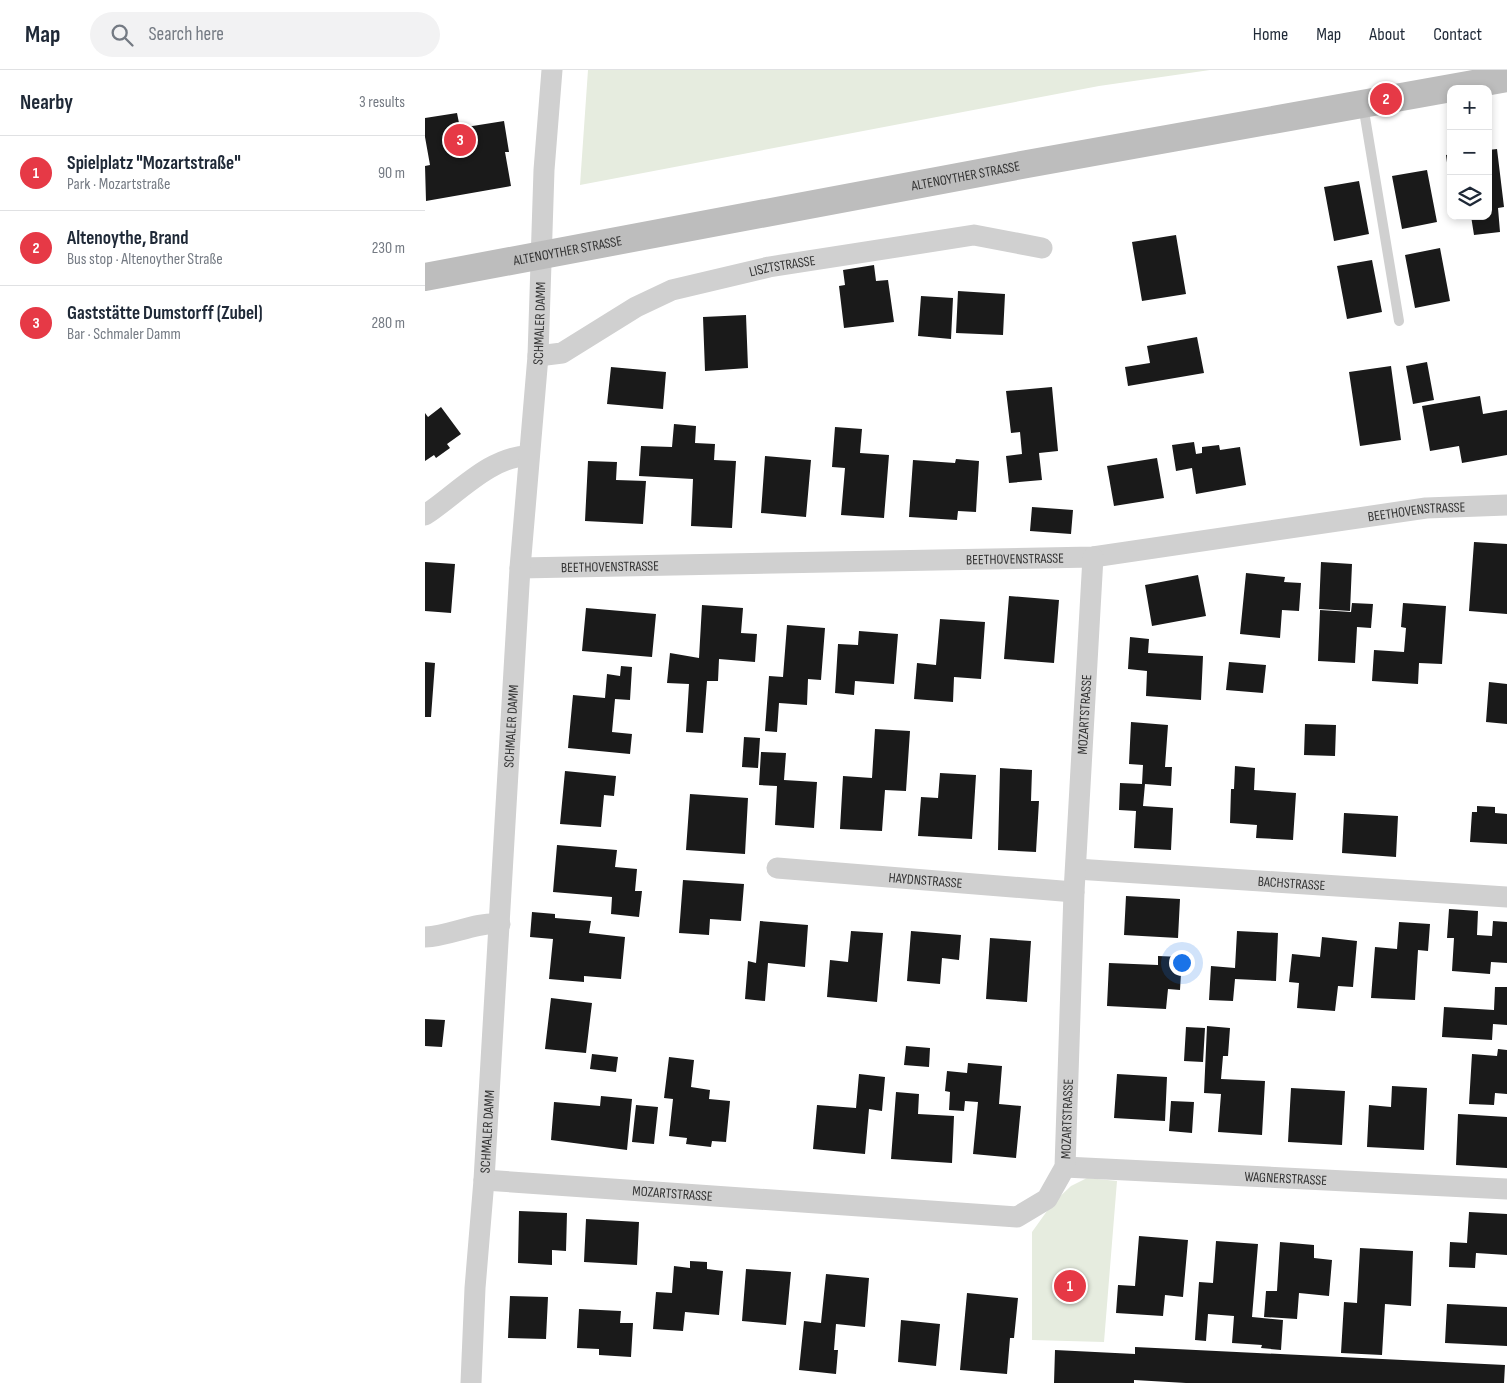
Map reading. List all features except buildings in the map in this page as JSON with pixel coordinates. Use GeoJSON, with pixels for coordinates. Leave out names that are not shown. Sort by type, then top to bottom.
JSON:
{"type":"FeatureCollection","features":[{"type":"Feature","properties":{"kind":"main road","name":"ALTENOYTHER STRASSE"},"geometry":{"type":"LineString","coordinates":[[425,278],[1363,104],[1489,77]]}},
{"type":"Feature","properties":{"kind":"street","name":"SCHMALER DAMM"},"geometry":{"type":"LineString","coordinates":[[471,1383],[475,1288],[485,1180],[520,568],[538,356],[544,170],[551,70]]}},
{"type":"Feature","properties":{"kind":"street","name":"LISZTSTRASSE"},"geometry":{"type":"LineString","coordinates":[[538,356],[562,353],[635,308],[672,290],[769,267],[974,234],[1042,248]]}},
{"type":"Feature","properties":{"kind":"street"},"geometry":{"type":"LineString","coordinates":[[425,515],[469,481],[515,456],[529,456]]}},
{"type":"Feature","properties":{"kind":"street","name":"BEETHOVENSTRASSE"},"geometry":{"type":"LineString","coordinates":[[520,568],[1093,557],[1425,508],[1507,505]]}},
{"type":"Feature","properties":{"kind":"street","name":"MOZARTSTRASSE"},"geometry":{"type":"LineString","coordinates":[[485,1180],[1017,1217],[1047,1199],[1065,1167],[1074,892],[1093,557]]}},
{"type":"Feature","properties":{"kind":"street","name":"HAYDNSTRASSE"},"geometry":{"type":"LineString","coordinates":[[777,868],[1074,892]]}},
{"type":"Feature","properties":{"kind":"street","name":"BACHSTRASSE"},"geometry":{"type":"LineString","coordinates":[[1076,870],[1507,897]]}},
{"type":"Feature","properties":{"kind":"street"},"geometry":{"type":"LineString","coordinates":[[425,937],[488,924],[500,924]]}},
{"type":"Feature","properties":{"kind":"street","name":"WAGNERSTRASSE"},"geometry":{"type":"LineString","coordinates":[[1065,1167],[1507,1189]]}},
{"type":"Feature","properties":{"kind":"lane"},"geometry":{"type":"LineString","coordinates":[[1363,104],[1399,321]]}},
{"type":"Feature","properties":{"kind":"shaded area"},"geometry":{"type":"Polygon","coordinates":[[[588,70],[1210,70],[1099,86],[580,185],[588,70]]]}},
{"type":"Feature","properties":{"kind":"shaded area"},"geometry":{"type":"Polygon","coordinates":[[[1087,1178],[1117,1181],[1104,1342],[1032,1340],[1032,1232],[1052,1204],[1071,1186],[1087,1178]]]}},
{"type":"Feature","properties":{"kind":"place","name":"Altenoythe, Brand"},"geometry":{"type":"Point","coordinates":[1386,99]}},
{"type":"Feature","properties":{"kind":"place","name":"Gaststätte Dumstorff (Zubel)"},"geometry":{"type":"Point","coordinates":[460,140]}},
{"type":"Feature","properties":{"kind":"place","name":"Spielplatz \"Mozartstraße\""},"geometry":{"type":"Point","coordinates":[1070,1286]}}]}
